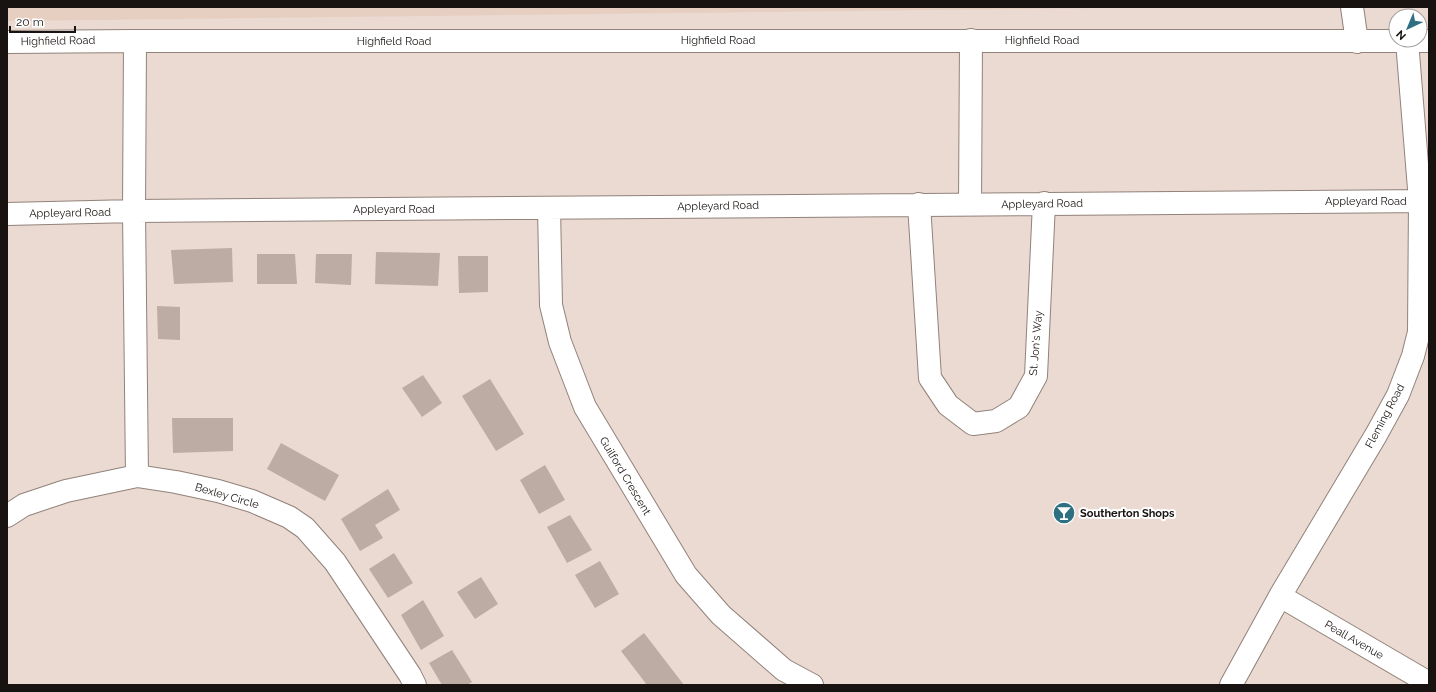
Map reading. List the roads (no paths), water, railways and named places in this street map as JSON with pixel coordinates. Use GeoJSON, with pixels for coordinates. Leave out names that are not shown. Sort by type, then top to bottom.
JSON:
{"type":"FeatureCollection","features":[{"type":"Feature","properties":{"kind":"street"},"geometry":{"type":"LineString","coordinates":[[1352,7],[1357,42]]}},
{"type":"Feature","properties":{"kind":"street"},"geometry":{"type":"LineString","coordinates":[[135,40],[134,211],[137,476]]}},
{"type":"Feature","properties":{"kind":"street","name":"Highfield Road"},"geometry":{"type":"LineString","coordinates":[[7,42],[135,40],[1388,41]]}},
{"type":"Feature","properties":{"kind":"street"},"geometry":{"type":"LineString","coordinates":[[970,204],[971,40]]}},
{"type":"Feature","properties":{"kind":"street","name":"Fleming Road"},"geometry":{"type":"LineString","coordinates":[[1231,685],[1280,596],[1398,395],[1413,356],[1419,332],[1424,201],[1409,48]]}},
{"type":"Feature","properties":{"kind":"street","name":"Appleyard Road"},"geometry":{"type":"LineString","coordinates":[[7,214],[134,211],[1424,201]]}},
{"type":"Feature","properties":{"kind":"street","name":"St. Jon's Way"},"geometry":{"type":"LineString","coordinates":[[920,204],[930,378],[948,405],[973,424],[996,421],[1020,407],[1036,376],[1044,203]]}},
{"type":"Feature","properties":{"kind":"street","name":"Guilford Crescent"},"geometry":{"type":"LineString","coordinates":[[549,208],[551,305],[560,342],[585,408],[686,575],[721,615],[784,670],[812,685]]}},
{"type":"Feature","properties":{"kind":"street","name":"Bexley Circle"},"geometry":{"type":"LineString","coordinates":[[7,516],[24,505],[66,491],[137,476],[204,488],[252,501],[289,517],[305,528],[336,562],[416,685]]}},
{"type":"Feature","properties":{"kind":"street","name":"Peall Avenue"},"geometry":{"type":"LineString","coordinates":[[1280,596],[1429,683]]}},
{"type":"Feature","properties":{"kind":"place","name":"Southerton Shops"},"geometry":{"type":"Point","coordinates":[1064,513]}}]}
